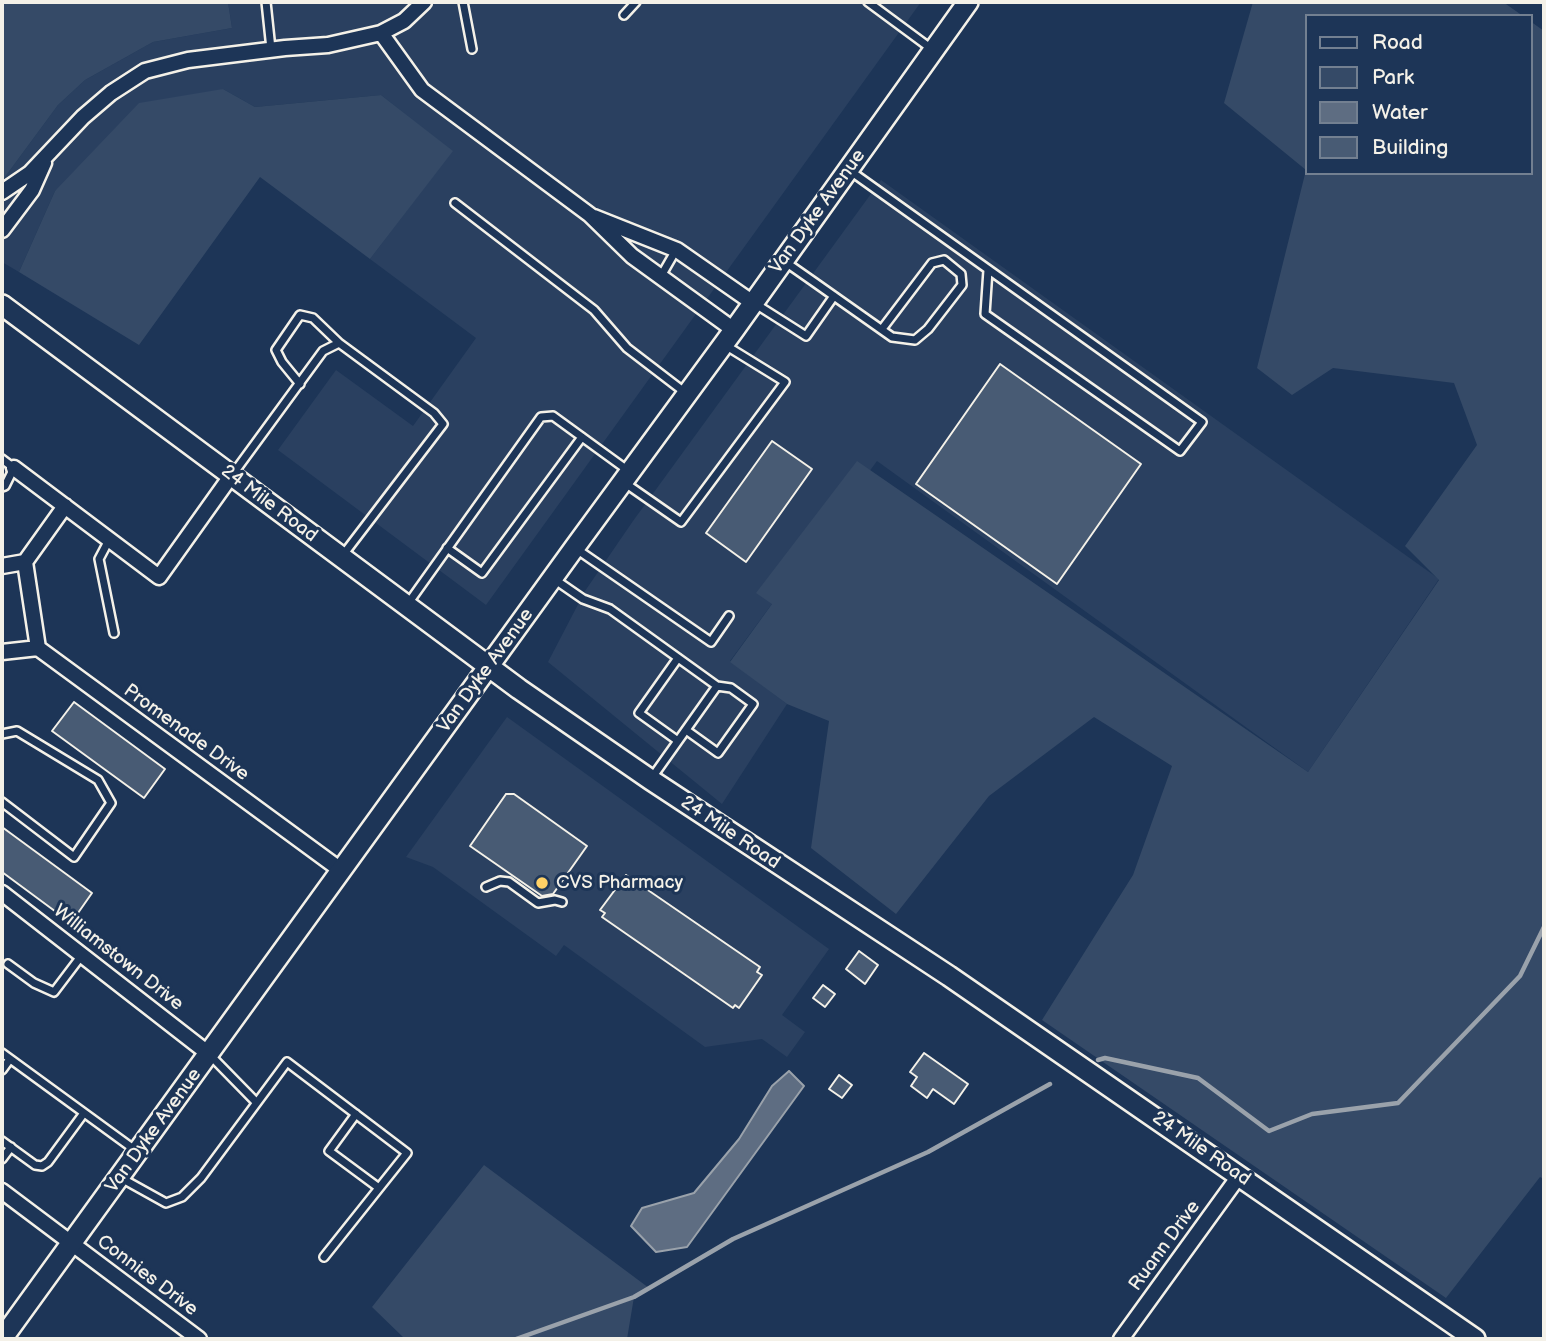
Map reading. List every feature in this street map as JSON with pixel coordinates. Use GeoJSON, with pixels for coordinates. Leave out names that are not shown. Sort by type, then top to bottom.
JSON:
{"type":"FeatureCollection","features":[{"type":"Feature","properties":{"kind":"street"},"geometry":{"type":"LineString","coordinates":[[2,192],[30,173],[111,93],[145,71],[188,60],[328,45],[381,33],[404,21],[424,2]]}},
{"type":"Feature","properties":{"kind":"street","name":"Van Dyke Avenue"},"geometry":{"type":"LineString","coordinates":[[5,1327],[72,1243],[138,1153],[688,394],[968,2]]}},
{"type":"Feature","properties":{"kind":"street"},"geometry":{"type":"LineString","coordinates":[[381,33],[422,90],[590,215],[632,256],[660,276],[729,337]]}},
{"type":"Feature","properties":{"kind":"street"},"geometry":{"type":"LineString","coordinates":[[2,230],[32,190],[49,152]]}},
{"type":"Feature","properties":{"kind":"street"},"geometry":{"type":"LineString","coordinates":[[590,215],[677,250],[753,303]]}},
{"type":"Feature","properties":{"kind":"street","name":"24 Mile Road"},"geometry":{"type":"LineString","coordinates":[[2,305],[489,667],[650,780],[949,976],[1475,1339]]}},
{"type":"Feature","properties":{"kind":"street"},"geometry":{"type":"LineString","coordinates":[[14,468],[159,577],[231,476]]}},
{"type":"Feature","properties":{"kind":"street"},"geometry":{"type":"LineString","coordinates":[[2,652],[38,648],[25,562],[65,506]]}},
{"type":"Feature","properties":{"kind":"street"},"geometry":{"type":"LineString","coordinates":[[2,566],[25,562]]}},
{"type":"Feature","properties":{"kind":"street","name":"Promenade Drive"},"geometry":{"type":"LineString","coordinates":[[38,648],[342,871]]}},
{"type":"Feature","properties":{"kind":"street","name":"Williamstown Drive"},"geometry":{"type":"LineString","coordinates":[[2,893],[209,1054]]}},
{"type":"Feature","properties":{"kind":"street","name":"Ruann Drive"},"geometry":{"type":"LineString","coordinates":[[1121,1339],[1239,1176]]}},
{"type":"Feature","properties":{"kind":"street","name":"Connies Drive"},"geometry":{"type":"LineString","coordinates":[[2,1191],[199,1339]]}},
{"type":"Feature","properties":{"kind":"lane"},"geometry":{"type":"LineString","coordinates":[[266,2],[271,49]]}},
{"type":"Feature","properties":{"kind":"lane"},"geometry":{"type":"LineString","coordinates":[[463,2],[472,49]]}},
{"type":"Feature","properties":{"kind":"lane"},"geometry":{"type":"LineString","coordinates":[[624,15],[636,2]]}},
{"type":"Feature","properties":{"kind":"lane"},"geometry":{"type":"LineString","coordinates":[[868,2],[934,51]]}},
{"type":"Feature","properties":{"kind":"lane"},"geometry":{"type":"LineString","coordinates":[[848,170],[1202,422],[1180,451],[985,314],[988,270]]}},
{"type":"Feature","properties":{"kind":"lane"},"geometry":{"type":"LineString","coordinates":[[455,203],[594,310],[627,348],[688,394]]}},
{"type":"Feature","properties":{"kind":"lane"},"geometry":{"type":"LineString","coordinates":[[660,276],[677,250]]}},
{"type":"Feature","properties":{"kind":"lane"},"geometry":{"type":"LineString","coordinates":[[783,261],[892,337],[915,340],[928,329],[962,285],[961,274],[944,260],[932,263],[882,329]]}},
{"type":"Feature","properties":{"kind":"lane"},"geometry":{"type":"LineString","coordinates":[[753,303],[806,336],[834,296]]}},
{"type":"Feature","properties":{"kind":"lane"},"geometry":{"type":"LineString","coordinates":[[300,384],[276,350],[300,315],[313,318],[339,343],[434,413],[443,424],[341,558]]}},
{"type":"Feature","properties":{"kind":"lane"},"geometry":{"type":"LineString","coordinates":[[406,606],[541,417],[553,416],[582,437],[681,522],[785,382],[729,337]]}},
{"type":"Feature","properties":{"kind":"lane"},"geometry":{"type":"LineString","coordinates":[[231,476],[323,351],[339,343]]}},
{"type":"Feature","properties":{"kind":"lane"},"geometry":{"type":"LineString","coordinates":[[447,548],[482,573],[582,437]]}},
{"type":"Feature","properties":{"kind":"lane"},"geometry":{"type":"LineString","coordinates":[[2,459],[14,468],[2,487]]}},
{"type":"Feature","properties":{"kind":"lane"},"geometry":{"type":"LineString","coordinates":[[110,540],[99,559],[114,633]]}},
{"type":"Feature","properties":{"kind":"lane"},"geometry":{"type":"LineString","coordinates":[[575,547],[711,642],[729,615]]}},
{"type":"Feature","properties":{"kind":"lane"},"geometry":{"type":"LineString","coordinates":[[553,578],[583,599],[610,609],[717,686],[731,688],[753,704],[718,753],[686,730]]}},
{"type":"Feature","properties":{"kind":"lane"},"geometry":{"type":"LineString","coordinates":[[678,658],[639,713],[678,741]]}},
{"type":"Feature","properties":{"kind":"lane"},"geometry":{"type":"LineString","coordinates":[[650,780],[717,686]]}},
{"type":"Feature","properties":{"kind":"lane"},"geometry":{"type":"LineString","coordinates":[[2,734],[17,731],[97,780],[111,803],[74,857],[2,802]]}},
{"type":"Feature","properties":{"kind":"lane"},"geometry":{"type":"LineString","coordinates":[[486,887],[500,881],[509,881],[538,903],[555,900],[562,902]]}},
{"type":"Feature","properties":{"kind":"lane"},"geometry":{"type":"LineString","coordinates":[[8,964],[34,983],[54,992],[83,955]]}},
{"type":"Feature","properties":{"kind":"lane"},"geometry":{"type":"LineString","coordinates":[[2,1053],[138,1153]]}},
{"type":"Feature","properties":{"kind":"lane"},"geometry":{"type":"LineString","coordinates":[[209,1054],[256,1101]]}},
{"type":"Feature","properties":{"kind":"lane"},"geometry":{"type":"LineString","coordinates":[[2,1070],[10,1059]]}},
{"type":"Feature","properties":{"kind":"lane"},"geometry":{"type":"LineString","coordinates":[[120,1177],[166,1203],[183,1197],[201,1178],[287,1062],[407,1153],[324,1257]]}},
{"type":"Feature","properties":{"kind":"lane"},"geometry":{"type":"LineString","coordinates":[[2,1141],[35,1165],[41,1166],[48,1162],[84,1113]]}},
{"type":"Feature","properties":{"kind":"lane"},"geometry":{"type":"LineString","coordinates":[[356,1114],[329,1151],[379,1188]]}},
{"type":"Feature","properties":{"kind":"lane"},"geometry":{"type":"LineString","coordinates":[[2,1159],[10,1147]]}},
{"type":"Feature","properties":{"kind":"shaded area"},"geometry":{"type":"Polygon","coordinates":[[[228,2],[921,2],[486,605],[278,450],[336,370],[413,426],[476,338],[370,259],[452,151],[381,95],[255,107],[223,89],[55,191],[19,272],[2,262],[2,181],[58,105],[85,80],[153,42],[232,28],[228,2]]]}},
{"type":"Feature","properties":{"kind":"shaded area"},"geometry":{"type":"Polygon","coordinates":[[[881,180],[1439,579],[1308,772],[877,461],[730,661],[787,704],[722,804],[548,662],[585,591],[633,521],[881,180]]]}},
{"type":"Feature","properties":{"kind":"shaded area"},"geometry":{"type":"Polygon","coordinates":[[[507,717],[829,949],[782,1015],[805,1032],[787,1057],[762,1039],[705,1047],[564,945],[556,956],[433,867],[406,857],[507,717]]]}},
{"type":"Feature","properties":{"kind":"green space"},"geometry":{"type":"Polygon","coordinates":[[[2,2],[228,2],[232,28],[153,42],[85,80],[58,105],[2,181],[2,2]]]}},
{"type":"Feature","properties":{"kind":"green space"},"geometry":{"type":"Polygon","coordinates":[[[1253,2],[1503,2],[1520,14],[1304,14],[1304,168],[1224,103],[1253,2]]]}},
{"type":"Feature","properties":{"kind":"green space"},"geometry":{"type":"Polygon","coordinates":[[[1532,22],[1544,31],[1544,1179],[1540,1177],[1446,1298],[1042,1020],[1133,875],[1172,766],[1094,717],[989,796],[896,914],[811,848],[829,721],[787,704],[730,662],[772,604],[756,593],[857,461],[1308,772],[1439,580],[1405,546],[1477,445],[1454,383],[1333,368],[1292,395],[1257,368],[1305,175],[1532,175],[1532,22]]]}},
{"type":"Feature","properties":{"kind":"green space"},"geometry":{"type":"Polygon","coordinates":[[[223,89],[255,107],[381,95],[453,151],[370,259],[260,177],[139,345],[19,272],[55,191],[139,103],[223,89]]]}},
{"type":"Feature","properties":{"kind":"green space"},"geometry":{"type":"Polygon","coordinates":[[[484,1165],[649,1288],[634,1297],[627,1339],[405,1339],[372,1307],[484,1165]]]}},
{"type":"Feature","properties":{"kind":"water"},"geometry":{"type":"Polygon","coordinates":[[[789,1071],[804,1086],[687,1247],[656,1252],[631,1226],[642,1208],[694,1193],[739,1139],[772,1086],[789,1071]]]}},
{"type":"Feature","properties":{"kind":"building"},"geometry":{"type":"Polygon","coordinates":[[[1000,364],[1141,464],[1057,584],[916,484],[1000,364]]]}},
{"type":"Feature","properties":{"kind":"building"},"geometry":{"type":"Polygon","coordinates":[[[772,441],[812,469],[746,562],[706,533],[772,441]]]}},
{"type":"Feature","properties":{"kind":"building"},"geometry":{"type":"Polygon","coordinates":[[[74,702],[165,769],[144,798],[52,731],[74,702]]]}},
{"type":"Feature","properties":{"kind":"building"},"geometry":{"type":"Polygon","coordinates":[[[506,794],[514,794],[587,846],[553,894],[542,896],[470,846],[506,794]]]}},
{"type":"Feature","properties":{"kind":"building"},"geometry":{"type":"Polygon","coordinates":[[[2,827],[92,893],[71,923],[2,872],[2,827]]]}},
{"type":"Feature","properties":{"kind":"building"},"geometry":{"type":"Polygon","coordinates":[[[626,875],[760,967],[757,972],[762,975],[739,1008],[735,1005],[733,1008],[602,917],[605,913],[600,910],[626,875]]]}},
{"type":"Feature","properties":{"kind":"building"},"geometry":{"type":"Polygon","coordinates":[[[859,951],[878,965],[865,984],[846,969],[859,951]]]}},
{"type":"Feature","properties":{"kind":"building"},"geometry":{"type":"Polygon","coordinates":[[[823,985],[835,994],[825,1007],[813,998],[823,985]]]}},
{"type":"Feature","properties":{"kind":"building"},"geometry":{"type":"Polygon","coordinates":[[[924,1053],[968,1084],[954,1104],[933,1089],[927,1098],[911,1086],[917,1077],[910,1072],[924,1053]]]}},
{"type":"Feature","properties":{"kind":"building"},"geometry":{"type":"Polygon","coordinates":[[[839,1075],[852,1085],[842,1098],[829,1089],[839,1075]]]}},
{"type":"Feature","properties":{"kind":"waterway"},"geometry":{"type":"LineString","coordinates":[[1098,1060],[1105,1058],[1198,1078],[1269,1131],[1312,1114],[1398,1103],[1520,976],[1544,927]]}},
{"type":"Feature","properties":{"kind":"waterway"},"geometry":{"type":"LineString","coordinates":[[516,1339],[634,1297],[733,1239],[928,1152],[1050,1084]]}},
{"type":"Feature","properties":{"kind":"place","name":"CVS Pharmacy"},"geometry":{"type":"Point","coordinates":[542,883]}}]}
